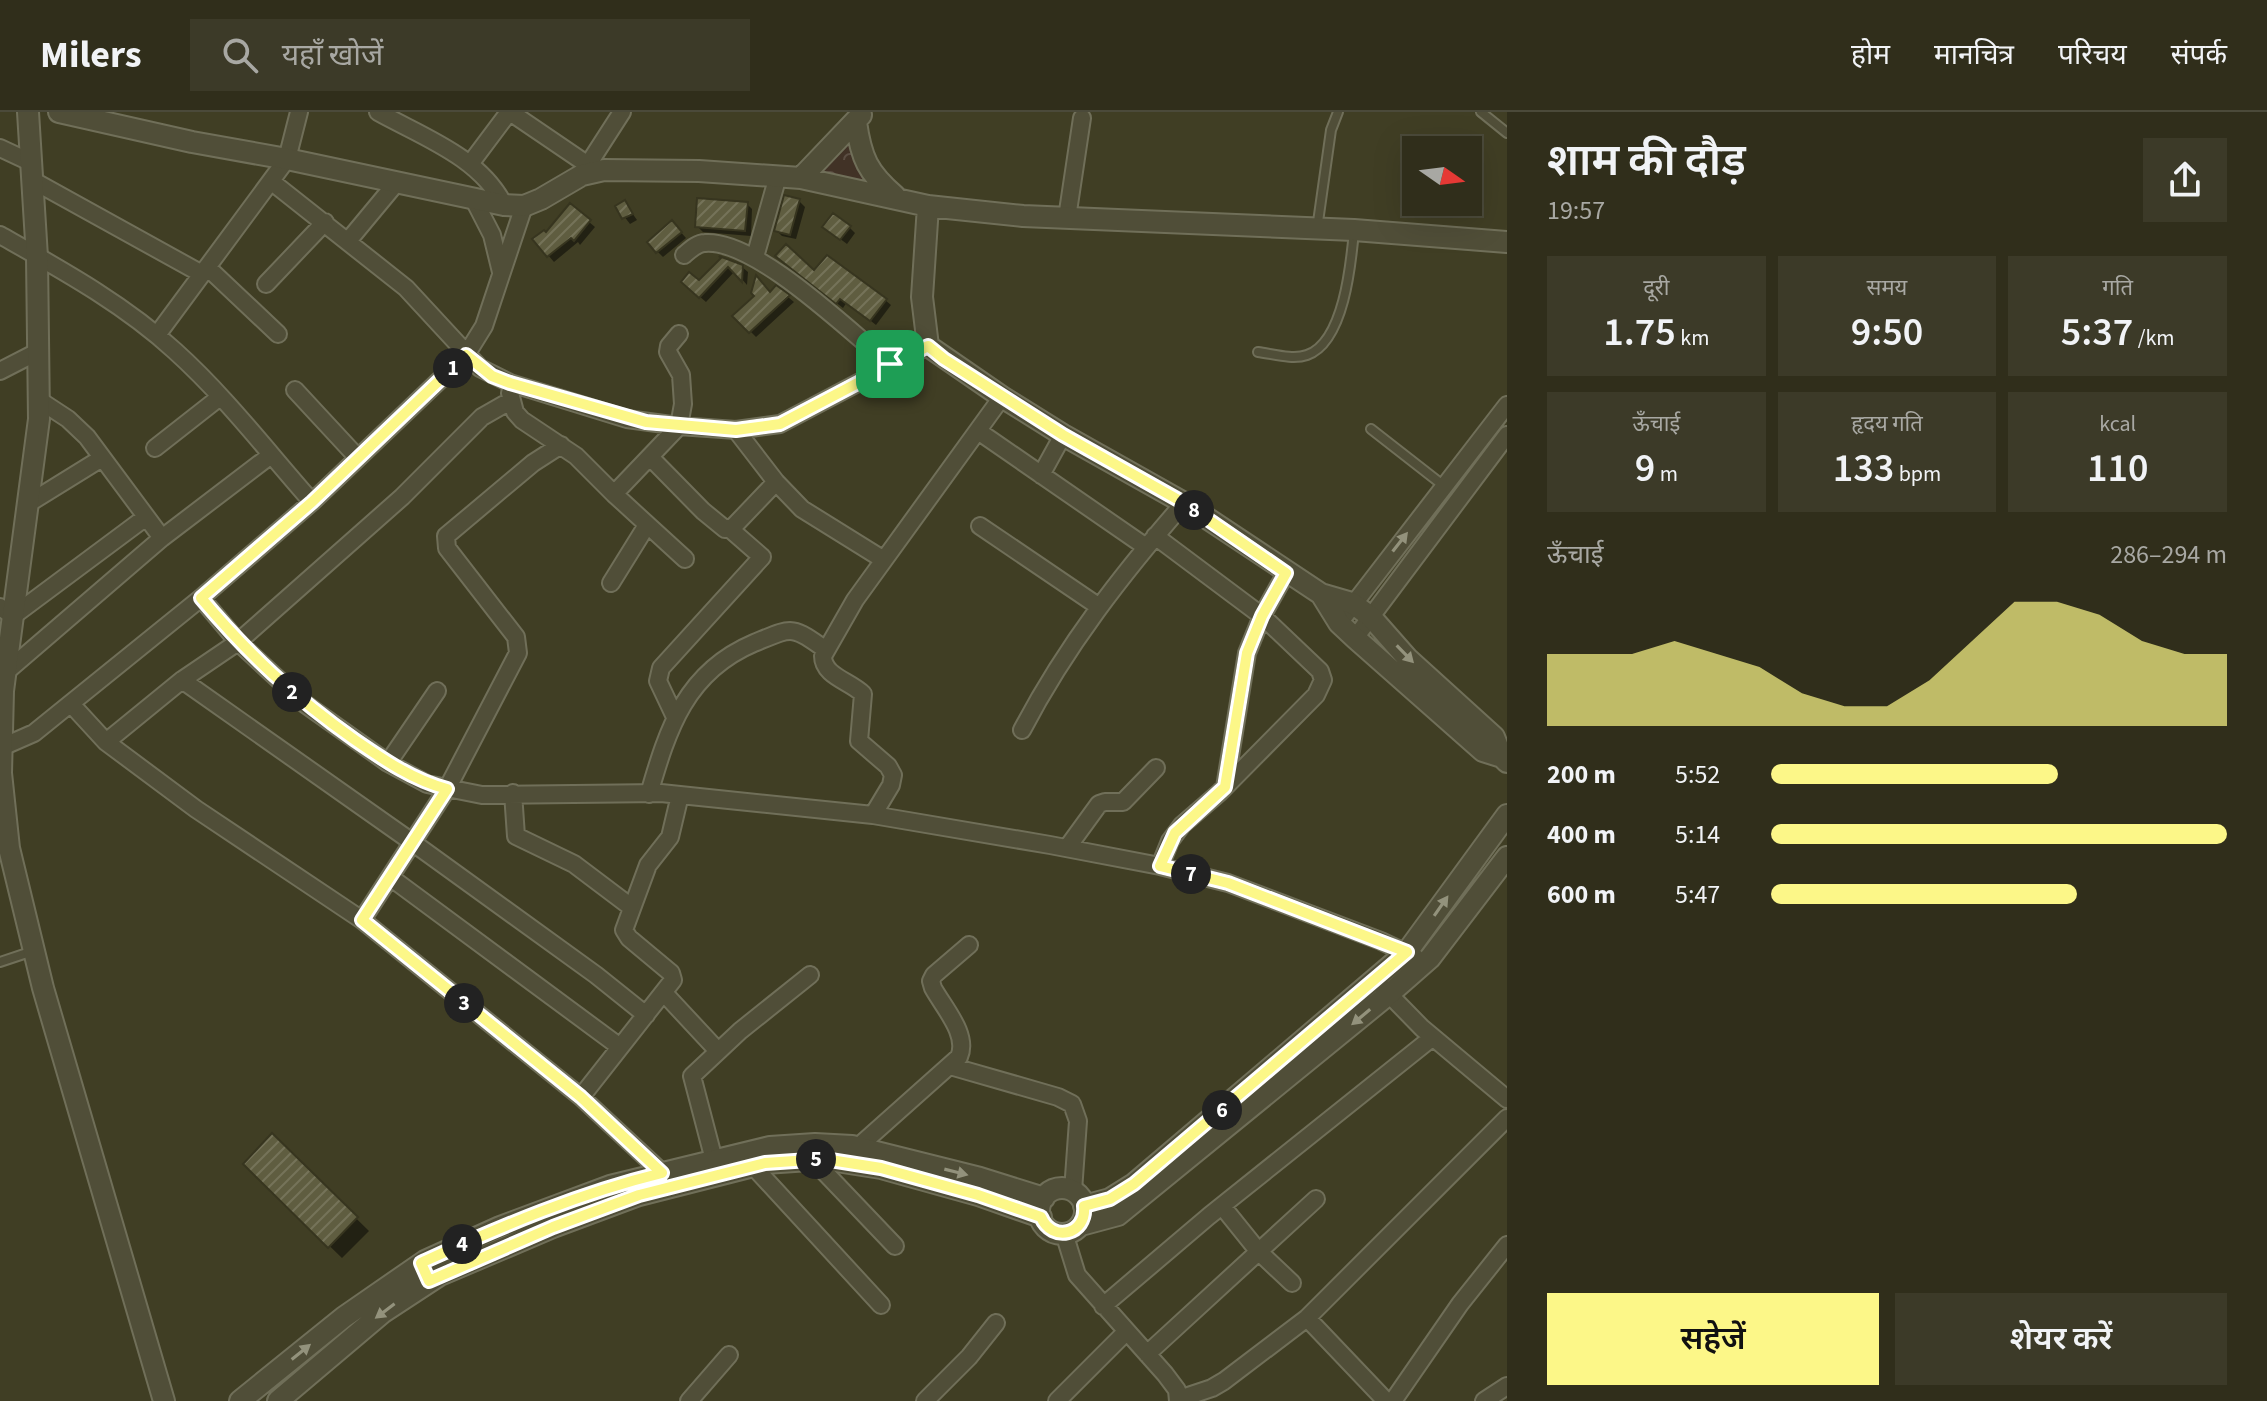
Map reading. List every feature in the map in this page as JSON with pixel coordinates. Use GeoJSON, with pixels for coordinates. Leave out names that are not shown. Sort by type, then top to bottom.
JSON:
{"type":"FeatureCollection","features":[{"type":"Feature","properties":{"kind":"street"},"geometry":{"type":"LineString","coordinates":[[28,112],[37,257],[39,400],[26,505],[6,612],[1,773],[9,848],[34,951],[164,1401]]}},
{"type":"Feature","properties":{"kind":"street"},"geometry":{"type":"LineString","coordinates":[[59,112],[474,200],[514,205],[541,199],[585,170],[622,112]]}},
{"type":"Feature","properties":{"kind":"street"},"geometry":{"type":"LineString","coordinates":[[157,335],[287,159],[299,112]]}},
{"type":"Feature","properties":{"kind":"street"},"geometry":{"type":"LineString","coordinates":[[378,112],[470,164],[514,205]]}},
{"type":"Feature","properties":{"kind":"street"},"geometry":{"type":"LineString","coordinates":[[470,164],[509,112],[585,170],[801,178],[928,206],[1067,218],[1354,230],[1507,242]]}},
{"type":"Feature","properties":{"kind":"street"},"geometry":{"type":"LineString","coordinates":[[801,178],[860,117]]}},
{"type":"Feature","properties":{"kind":"street"},"geometry":{"type":"LineString","coordinates":[[860,117],[860,148],[867,166],[898,199]]}},
{"type":"Feature","properties":{"kind":"street"},"geometry":{"type":"LineString","coordinates":[[1067,218],[1082,118]]}},
{"type":"Feature","properties":{"kind":"street"},"geometry":{"type":"LineString","coordinates":[[0,148],[31,171],[204,271],[278,334]]}},
{"type":"Feature","properties":{"kind":"street"},"geometry":{"type":"LineString","coordinates":[[755,257],[778,176]]}},
{"type":"Feature","properties":{"kind":"street"},"geometry":{"type":"LineString","coordinates":[[272,182],[406,288],[466,355],[492,376],[627,419],[736,430],[780,424],[928,346]]}},
{"type":"Feature","properties":{"kind":"street"},"geometry":{"type":"LineString","coordinates":[[348,241],[397,182]]}},
{"type":"Feature","properties":{"kind":"street"},"geometry":{"type":"LineString","coordinates":[[474,200],[492,235],[502,274]]}},
{"type":"Feature","properties":{"kind":"street"},"geometry":{"type":"LineString","coordinates":[[2,747],[34,733],[72,705],[201,598],[312,502],[466,355],[484,326],[502,274],[514,205]]}},
{"type":"Feature","properties":{"kind":"street"},"geometry":{"type":"LineString","coordinates":[[928,206],[922,297],[924,334],[928,346],[1063,435],[1184,503],[1286,573],[1321,594],[1352,603],[1371,617],[1408,659],[1494,737],[1504,760]]}},
{"type":"Feature","properties":{"kind":"street"},"geometry":{"type":"LineString","coordinates":[[266,284],[325,222]]}},
{"type":"Feature","properties":{"kind":"street"},"geometry":{"type":"LineString","coordinates":[[0,235],[157,335],[220,397],[312,502]]}},
{"type":"Feature","properties":{"kind":"street"},"geometry":{"type":"LineString","coordinates":[[684,255],[703,243],[713,243],[755,257],[890,364]]}},
{"type":"Feature","properties":{"kind":"street"},"geometry":{"type":"LineString","coordinates":[[614,494],[679,426],[683,404],[681,375],[668,352],[679,334]]}},
{"type":"Feature","properties":{"kind":"street"},"geometry":{"type":"LineString","coordinates":[[0,371],[39,351]]}},
{"type":"Feature","properties":{"kind":"street"},"geometry":{"type":"LineString","coordinates":[[510,383],[510,401],[522,420],[591,469],[685,559]]}},
{"type":"Feature","properties":{"kind":"street"},"geometry":{"type":"LineString","coordinates":[[295,390],[358,458]]}},
{"type":"Feature","properties":{"kind":"street"},"geometry":{"type":"LineString","coordinates":[[155,448],[220,397]]}},
{"type":"Feature","properties":{"kind":"street"},"geometry":{"type":"LineString","coordinates":[[873,815],[891,785],[893,775],[888,766],[859,741],[863,694],[828,670],[823,661],[826,650],[855,600],[1002,397]]}},
{"type":"Feature","properties":{"kind":"street"},"geometry":{"type":"LineString","coordinates":[[39,400],[81,431],[162,538]]}},
{"type":"Feature","properties":{"kind":"street"},"geometry":{"type":"LineString","coordinates":[[106,742],[182,680],[238,642],[402,497],[482,417],[510,401]]}},
{"type":"Feature","properties":{"kind":"street"},"geometry":{"type":"LineString","coordinates":[[1339,623],[1507,405]]}},
{"type":"Feature","properties":{"kind":"street"},"geometry":{"type":"LineString","coordinates":[[736,430],[776,482],[815,519],[884,560]]}},
{"type":"Feature","properties":{"kind":"street"},"geometry":{"type":"LineString","coordinates":[[978,431],[1041,475],[1150,541],[1262,616],[1320,671],[1323,680],[1316,695],[1175,833],[1160,866]]}},
{"type":"Feature","properties":{"kind":"street"},"geometry":{"type":"LineString","coordinates":[[1041,475],[1063,435]]}},
{"type":"Feature","properties":{"kind":"street"},"geometry":{"type":"LineString","coordinates":[[1355,638],[1507,435]]}},
{"type":"Feature","properties":{"kind":"street"},"geometry":{"type":"LineString","coordinates":[[362,920],[447,789],[519,646],[516,637],[444,540],[449,532],[533,463],[561,445]]}},
{"type":"Feature","properties":{"kind":"street"},"geometry":{"type":"LineString","coordinates":[[6,672],[162,538],[271,455]]}},
{"type":"Feature","properties":{"kind":"street"},"geometry":{"type":"LineString","coordinates":[[650,457],[703,511],[721,527],[730,529],[762,557],[661,668],[658,681],[675,717]]}},
{"type":"Feature","properties":{"kind":"street"},"geometry":{"type":"LineString","coordinates":[[26,505],[102,458]]}},
{"type":"Feature","properties":{"kind":"street"},"geometry":{"type":"LineString","coordinates":[[730,529],[776,482]]}},
{"type":"Feature","properties":{"kind":"street"},"geometry":{"type":"LineString","coordinates":[[1022,730],[1043,689],[1098,606],[1184,503]]}},
{"type":"Feature","properties":{"kind":"street"},"geometry":{"type":"LineString","coordinates":[[6,612],[146,517]]}},
{"type":"Feature","properties":{"kind":"street"},"geometry":{"type":"LineString","coordinates":[[611,583],[647,525]]}},
{"type":"Feature","properties":{"kind":"street"},"geometry":{"type":"LineString","coordinates":[[980,526],[1098,606]]}},
{"type":"Feature","properties":{"kind":"street"},"geometry":{"type":"LineString","coordinates":[[1225,787],[1247,653],[1262,616],[1286,573]]}},
{"type":"Feature","properties":{"kind":"street"},"geometry":{"type":"LineString","coordinates":[[1321,594],[1339,623],[1355,638],[1483,751],[1504,760]]}},
{"type":"Feature","properties":{"kind":"street"},"geometry":{"type":"LineString","coordinates":[[201,598],[238,642],[305,704],[388,763],[427,784],[482,795],[680,795],[873,815],[1067,848],[1228,883],[1415,957]]}},
{"type":"Feature","properties":{"kind":"street"},"geometry":{"type":"LineString","coordinates":[[649,794],[675,717],[709,671],[739,649],[782,631],[794,630],[826,650]]}},
{"type":"Feature","properties":{"kind":"street"},"geometry":{"type":"LineString","coordinates":[[182,680],[412,842],[596,975],[646,1015]]}},
{"type":"Feature","properties":{"kind":"street"},"geometry":{"type":"LineString","coordinates":[[388,763],[437,691]]}},
{"type":"Feature","properties":{"kind":"street"},"geometry":{"type":"LineString","coordinates":[[72,705],[106,742],[196,809],[362,920],[581,1097],[670,1179]]}},
{"type":"Feature","properties":{"kind":"street"},"geometry":{"type":"LineString","coordinates":[[1067,848],[1099,804],[1123,802],[1156,768]]}},
{"type":"Feature","properties":{"kind":"street"},"geometry":{"type":"LineString","coordinates":[[513,793],[516,836],[574,864],[631,907]]}},
{"type":"Feature","properties":{"kind":"street"},"geometry":{"type":"LineString","coordinates":[[581,1097],[672,982],[673,975],[625,933],[631,907],[648,865],[670,837],[680,795]]}},
{"type":"Feature","properties":{"kind":"street"},"geometry":{"type":"LineString","coordinates":[[1415,957],[1507,815]]}},
{"type":"Feature","properties":{"kind":"street"},"geometry":{"type":"LineString","coordinates":[[1075,1214],[1060,1188],[1053,1190],[1042,1207],[1047,1228],[1110,1199],[1134,1184],[1460,922],[1507,857]]}},
{"type":"Feature","properties":{"kind":"street"},"geometry":{"type":"LineString","coordinates":[[390,877],[620,1047]]}},
{"type":"Feature","properties":{"kind":"street"},"geometry":{"type":"LineString","coordinates":[[858,1147],[959,1057],[963,1044],[931,981],[969,945]]}},
{"type":"Feature","properties":{"kind":"street"},"geometry":{"type":"LineString","coordinates":[[714,1160],[692,1076],[810,975]]}},
{"type":"Feature","properties":{"kind":"street"},"geometry":{"type":"LineString","coordinates":[[1382,987],[1433,1037],[1507,1099]]}},
{"type":"Feature","properties":{"kind":"street"},"geometry":{"type":"LineString","coordinates":[[664,993],[718,1051]]}},
{"type":"Feature","properties":{"kind":"street"},"geometry":{"type":"LineString","coordinates":[[1103,1306],[1433,1037]]}},
{"type":"Feature","properties":{"kind":"street"},"geometry":{"type":"LineString","coordinates":[[950,1066],[1058,1097],[1072,1104],[1078,1121],[1077,1275],[1177,1390],[1178,1400],[1224,1381],[1307,1318],[1507,1118]]}},
{"type":"Feature","properties":{"kind":"street"},"geometry":{"type":"LineString","coordinates":[[240,1401],[344,1317],[425,1272],[639,1195],[714,1160],[770,1147],[815,1144],[858,1147],[980,1178],[1042,1207]]}},
{"type":"Feature","properties":{"kind":"street"},"geometry":{"type":"LineString","coordinates":[[670,1179],[824,1159],[881,1168],[978,1195],[1042,1207]]}},
{"type":"Feature","properties":{"kind":"street"},"geometry":{"type":"LineString","coordinates":[[813,1160],[895,1246]]}},
{"type":"Feature","properties":{"kind":"street"},"geometry":{"type":"LineString","coordinates":[[753,1166],[881,1305]]}},
{"type":"Feature","properties":{"kind":"street"},"geometry":{"type":"LineString","coordinates":[[1147,1354],[1316,1199]]}},
{"type":"Feature","properties":{"kind":"street"},"geometry":{"type":"LineString","coordinates":[[1222,1206],[1259,1252],[1292,1283]]}},
{"type":"Feature","properties":{"kind":"street"},"geometry":{"type":"LineString","coordinates":[[1393,1401],[1460,1304],[1507,1245]]}},
{"type":"Feature","properties":{"kind":"street"},"geometry":{"type":"LineString","coordinates":[[278,1401],[382,1313],[425,1272]]}},
{"type":"Feature","properties":{"kind":"street"},"geometry":{"type":"LineString","coordinates":[[1307,1318],[1386,1401]]}},
{"type":"Feature","properties":{"kind":"street"},"geometry":{"type":"LineString","coordinates":[[925,1401],[969,1357],[996,1323]]}},
{"type":"Feature","properties":{"kind":"street"},"geometry":{"type":"LineString","coordinates":[[1057,1401],[1126,1332]]}},
{"type":"Feature","properties":{"kind":"street"},"geometry":{"type":"LineString","coordinates":[[689,1401],[729,1355]]}},
{"type":"Feature","properties":{"kind":"street"},"geometry":{"type":"LineString","coordinates":[[1484,1401],[1507,1386]]}},
{"type":"Feature","properties":{"kind":"lane"},"geometry":{"type":"LineString","coordinates":[[1317,229],[1331,130],[1338,112]]}},
{"type":"Feature","properties":{"kind":"lane"},"geometry":{"type":"LineString","coordinates":[[1481,112],[1507,133]]}},
{"type":"Feature","properties":{"kind":"lane"},"geometry":{"type":"LineString","coordinates":[[1258,352],[1299,357],[1310,354],[1322,345],[1347,293],[1354,230]]}},
{"type":"Feature","properties":{"kind":"lane"},"geometry":{"type":"LineString","coordinates":[[1371,429],[1444,486]]}},
{"type":"Feature","properties":{"kind":"lane"},"geometry":{"type":"LineString","coordinates":[[0,962],[34,951]]}},
{"type":"Feature","properties":{"kind":"green space"},"geometry":{"type":"Polygon","coordinates":[[[854,130],[880,188],[807,180],[854,130]]]}},
{"type":"Feature","properties":{"kind":"building"},"geometry":{"type":"Polygon","coordinates":[[[784,195],[800,199],[790,235],[774,231],[784,195]]]}},
{"type":"Feature","properties":{"kind":"building"},"geometry":{"type":"Polygon","coordinates":[[[697,198],[748,202],[745,231],[695,227],[697,198]]]}},
{"type":"Feature","properties":{"kind":"building"},"geometry":{"type":"Polygon","coordinates":[[[625,200],[633,214],[622,219],[615,206],[625,200]]]}},
{"type":"Feature","properties":{"kind":"building"},"geometry":{"type":"Polygon","coordinates":[[[570,203],[591,220],[574,241],[571,238],[547,257],[532,239],[544,230],[546,232],[570,203]]]}},
{"type":"Feature","properties":{"kind":"building"},"geometry":{"type":"Polygon","coordinates":[[[833,213],[851,226],[840,240],[822,227],[833,213]]]}},
{"type":"Feature","properties":{"kind":"building"},"geometry":{"type":"Polygon","coordinates":[[[672,220],[682,232],[656,253],[647,242],[672,220]]]}},
{"type":"Feature","properties":{"kind":"building"},"geometry":{"type":"Polygon","coordinates":[[[786,244],[814,270],[827,255],[887,299],[870,321],[840,299],[836,304],[775,256],[786,244]]]}},
{"type":"Feature","properties":{"kind":"building"},"geometry":{"type":"Polygon","coordinates":[[[719,256],[743,265],[742,282],[728,267],[699,298],[681,282],[689,272],[699,280],[721,258],[719,256]]]}},
{"type":"Feature","properties":{"kind":"building"},"geometry":{"type":"Polygon","coordinates":[[[756,275],[770,292],[776,285],[790,295],[749,333],[732,316],[754,296],[751,293],[756,275]]]}},
{"type":"Feature","properties":{"kind":"building"},"geometry":{"type":"Polygon","coordinates":[[[272,1133],[358,1217],[328,1248],[243,1164],[272,1133]]]}},
{"type":"Feature","properties":{"kind":"route"},"geometry":{"type":"LineString","coordinates":[[928,346],[1063,435],[1184,503],[1286,573],[1262,616],[1247,653],[1225,787],[1175,833],[1160,866],[1228,883],[1407,952],[1134,1184],[1110,1199],[1084,1206],[1081,1225],[1068,1233],[1053,1232],[1041,1217],[978,1195],[881,1168],[824,1159],[765,1163],[639,1195],[553,1227],[429,1281],[421,1263],[425,1261],[500,1227],[610,1186],[662,1173],[581,1097],[362,920],[447,789],[427,784],[388,763],[305,704],[238,642],[201,598],[312,502],[466,355],[492,376],[627,419],[736,430],[780,424],[890,364],[928,346]]}}]}
